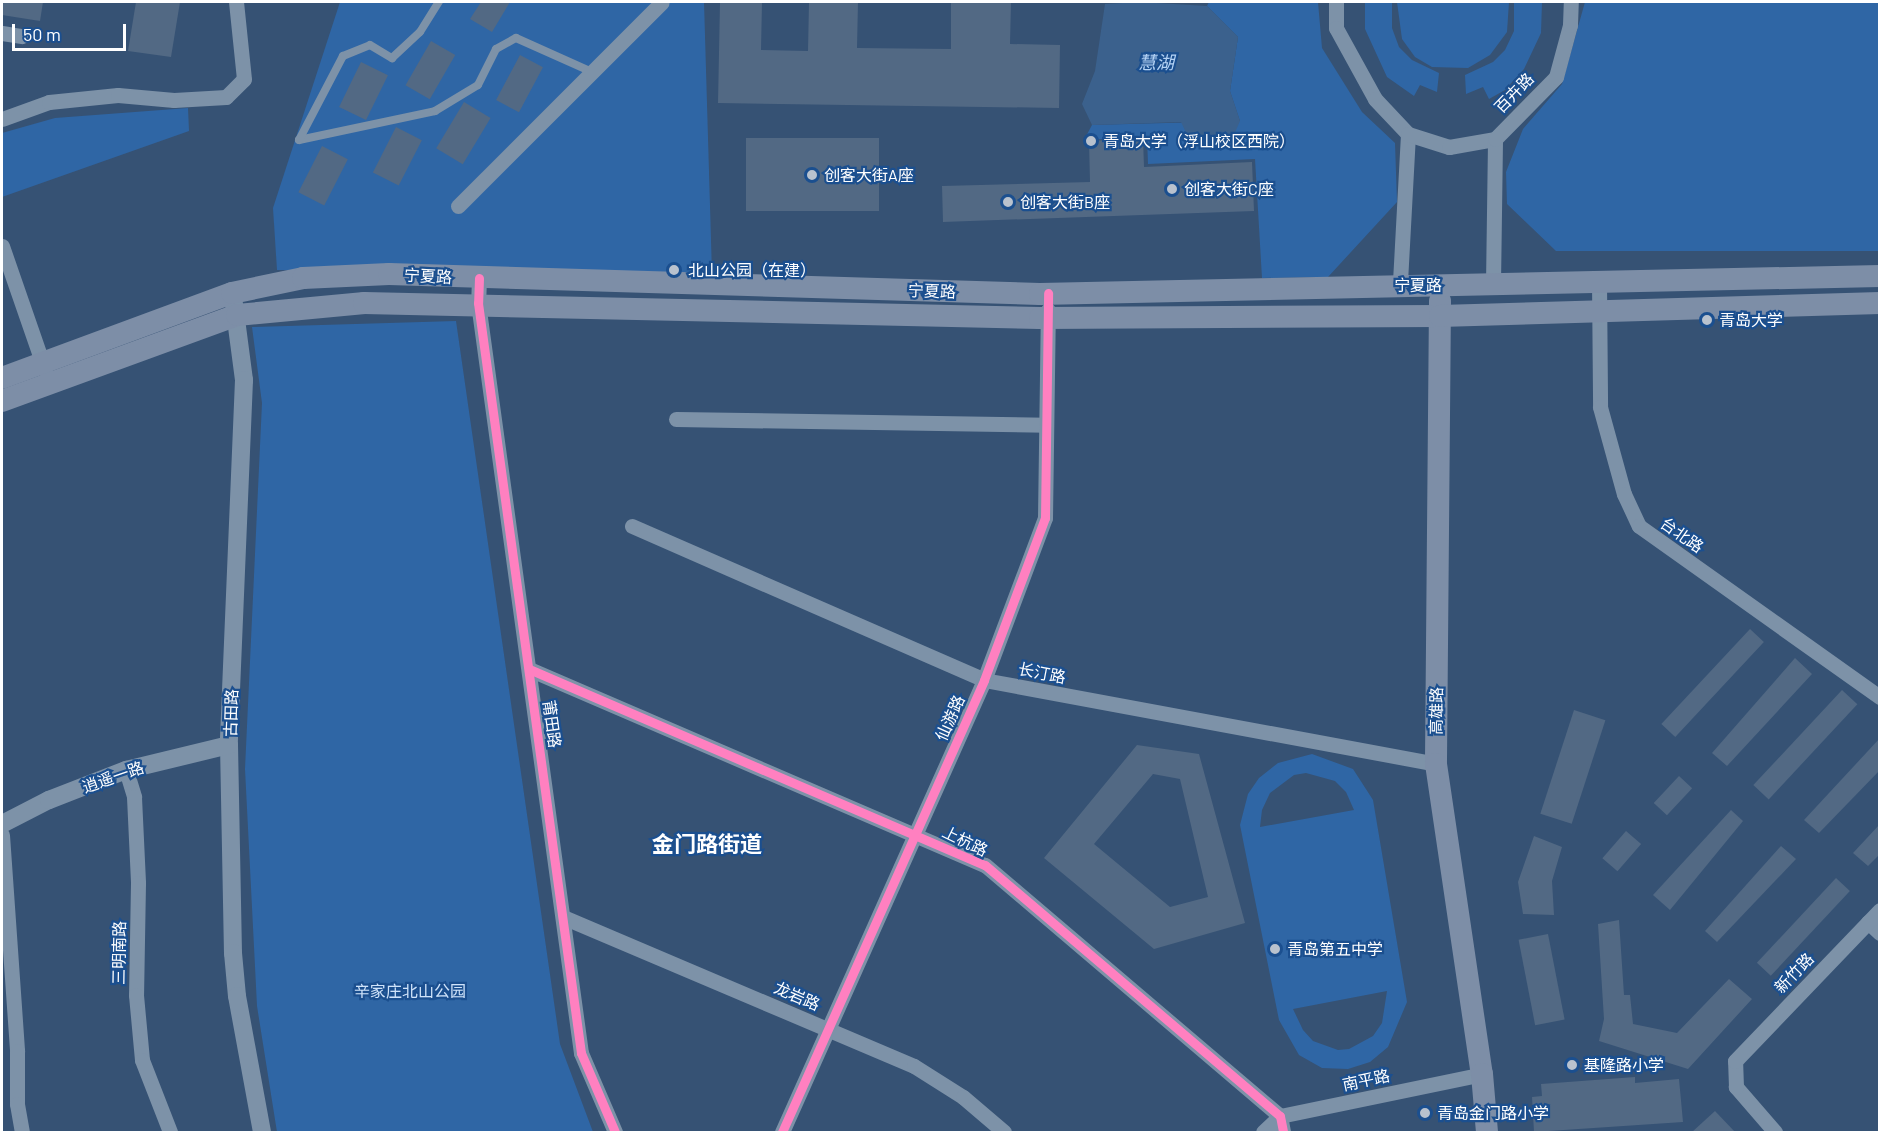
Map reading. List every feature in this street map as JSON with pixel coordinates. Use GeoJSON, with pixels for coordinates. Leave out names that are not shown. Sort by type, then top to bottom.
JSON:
{"type":"FeatureCollection","features":[{"type":"Feature","properties":{"kind":"main road","name":"宁夏路"},"geometry":{"type":"LineString","coordinates":[[2,401],[45,372],[232,293],[303,278],[389,274],[1048,293],[1400,284],[1439,286],[1880,276]]}},
{"type":"Feature","properties":{"kind":"main road","name":"高雄路"},"geometry":{"type":"LineString","coordinates":[[1439,286],[1436,764],[1482,1074],[1487,1132]]}},
{"type":"Feature","properties":{"kind":"main road","name":"宁夏路"},"geometry":{"type":"LineString","coordinates":[[2,378],[45,372],[237,315],[364,303],[478,303],[1049,317],[1440,316],[1880,303]]}},
{"type":"Feature","properties":{"kind":"street"},"geometry":{"type":"LineString","coordinates":[[2,119],[49,102],[118,95],[174,100],[226,97],[244,79],[236,2]]}},
{"type":"Feature","properties":{"kind":"street"},"geometry":{"type":"LineString","coordinates":[[458,207],[662,2]]}},
{"type":"Feature","properties":{"kind":"street","name":"百卉路"},"geometry":{"type":"LineString","coordinates":[[1336,2],[1336,28],[1375,99],[1408,134],[1449,147],[1495,139],[1556,77],[1570,25],[1571,2]]}},
{"type":"Feature","properties":{"kind":"street"},"geometry":{"type":"LineString","coordinates":[[2,33],[22,36]]}},
{"type":"Feature","properties":{"kind":"street"},"geometry":{"type":"LineString","coordinates":[[1400,284],[1408,134]]}},
{"type":"Feature","properties":{"kind":"street","name":"百卉路"},"geometry":{"type":"LineString","coordinates":[[1492,285],[1495,139]]}},
{"type":"Feature","properties":{"kind":"street"},"geometry":{"type":"LineString","coordinates":[[2,246],[7,278],[45,372]]}},
{"type":"Feature","properties":{"kind":"street","name":"莆田路"},"geometry":{"type":"LineString","coordinates":[[479,278],[478,303],[581,1053],[615,1132]]}},
{"type":"Feature","properties":{"kind":"street","name":"台北路"},"geometry":{"type":"LineString","coordinates":[[1599,281],[1600,407],[1624,494],[1639,526],[1880,697]]}},
{"type":"Feature","properties":{"kind":"street","name":"古田路"},"geometry":{"type":"LineString","coordinates":[[232,293],[237,315],[244,380],[230,745],[237,996],[262,1132]]}},
{"type":"Feature","properties":{"kind":"street","name":"仙游路"},"geometry":{"type":"LineString","coordinates":[[782,1132],[826,1028],[984,680],[1045,518],[1048,293]]}},
{"type":"Feature","properties":{"kind":"street"},"geometry":{"type":"LineString","coordinates":[[676,418],[1046,425]]}},
{"type":"Feature","properties":{"kind":"street","name":"长汀路"},"geometry":{"type":"LineString","coordinates":[[632,526],[984,680],[1436,764]]}},
{"type":"Feature","properties":{"kind":"street","name":"上杭路"},"geometry":{"type":"LineString","coordinates":[[529,669],[985,865],[1280,1116]]}},
{"type":"Feature","properties":{"kind":"street","name":"逍遥一路"},"geometry":{"type":"LineString","coordinates":[[2,824],[49,800],[126,770],[230,745]]}},
{"type":"Feature","properties":{"kind":"street","name":"三明南路"},"geometry":{"type":"LineString","coordinates":[[126,770],[134,797],[138,883],[136,995],[142,1060],[170,1132]]}},
{"type":"Feature","properties":{"kind":"street"},"geometry":{"type":"LineString","coordinates":[[2,835],[17,1052],[17,1104],[22,1132]]}},
{"type":"Feature","properties":{"kind":"street","name":"新竹路"},"geometry":{"type":"LineString","coordinates":[[1775,1132],[1736,1086],[1735,1061],[1880,910]]}},
{"type":"Feature","properties":{"kind":"street","name":"龙岩路"},"geometry":{"type":"LineString","coordinates":[[562,917],[914,1066],[963,1096],[1004,1132]]}},
{"type":"Feature","properties":{"kind":"street"},"geometry":{"type":"LineString","coordinates":[[1868,922],[1880,933]]}},
{"type":"Feature","properties":{"kind":"street","name":"南平路"},"geometry":{"type":"LineString","coordinates":[[1280,1116],[1482,1074]]}},
{"type":"Feature","properties":{"kind":"street"},"geometry":{"type":"LineString","coordinates":[[1263,1132],[1280,1116]]}},
{"type":"Feature","properties":{"kind":"street"},"geometry":{"type":"LineString","coordinates":[[1280,1116],[1283,1132]]}},
{"type":"Feature","properties":{"kind":"lane"},"geometry":{"type":"LineString","coordinates":[[439,2],[420,32],[392,58],[370,45],[343,56],[299,140],[435,111],[478,85],[496,49],[516,38],[592,72]]}},
{"type":"Feature","properties":{"kind":"green space"},"geometry":{"type":"Polygon","coordinates":[[[340,2],[704,2],[712,274],[277,270],[273,208],[340,2]]]}},
{"type":"Feature","properties":{"kind":"green space"},"geometry":{"type":"Polygon","coordinates":[[[1209,2],[1318,2],[1322,48],[1362,112],[1395,143],[1397,202],[1328,277],[1262,278],[1255,159],[1148,164],[1147,137],[1084,140],[1092,125],[1240,121],[1230,91],[1238,37],[1207,6],[1209,2]]]}},
{"type":"Feature","properties":{"kind":"green space"},"geometry":{"type":"Polygon","coordinates":[[[1365,2],[1392,2],[1392,28],[1399,47],[1412,60],[1439,73],[1437,92],[1420,85],[1414,96],[1387,77],[1365,29],[1365,2]]]}},
{"type":"Feature","properties":{"kind":"green space"},"geometry":{"type":"Polygon","coordinates":[[[1397,2],[1509,2],[1507,32],[1490,55],[1468,68],[1432,67],[1415,57],[1402,39],[1397,2]]]}},
{"type":"Feature","properties":{"kind":"green space"},"geometry":{"type":"Polygon","coordinates":[[[1514,2],[1542,2],[1541,33],[1524,69],[1505,90],[1489,99],[1483,87],[1466,94],[1465,75],[1493,62],[1505,50],[1514,31],[1514,2]]]}},
{"type":"Feature","properties":{"kind":"green space"},"geometry":{"type":"Polygon","coordinates":[[[1585,2],[1879,2],[1879,251],[1556,251],[1507,204],[1506,172],[1523,129],[1562,84],[1585,2]]]}},
{"type":"Feature","properties":{"kind":"green space"},"geometry":{"type":"Polygon","coordinates":[[[188,108],[189,131],[2,197],[2,133],[55,118],[188,108]]]}},
{"type":"Feature","properties":{"kind":"green space","name":"辛家庄北山公园"},"geometry":{"type":"Polygon","coordinates":[[[456,321],[560,1044],[593,1132],[277,1132],[257,1006],[245,769],[262,403],[252,327],[456,321]]]}},
{"type":"Feature","properties":{"kind":"green space"},"geometry":{"type":"Polygon","coordinates":[[[1312,754],[1353,769],[1373,800],[1407,1002],[1388,1047],[1370,1062],[1348,1069],[1322,1068],[1299,1055],[1279,1020],[1240,825],[1248,794],[1259,778],[1278,763],[1312,754]],[[1306,773],[1294,775],[1270,793],[1262,810],[1260,827],[1354,810],[1346,792],[1335,781],[1306,773]],[[1387,991],[1293,1009],[1303,1030],[1313,1041],[1338,1050],[1349,1049],[1373,1036],[1382,1023],[1387,991]]]}},
{"type":"Feature","properties":{"kind":"water","name":"慧湖"},"geometry":{"type":"Polygon","coordinates":[[[1140,2],[1207,6],[1238,37],[1230,91],[1240,121],[1230,144],[1193,147],[1181,122],[1092,125],[1082,104],[1095,71],[1105,4],[1140,2]]]}},
{"type":"Feature","properties":{"kind":"building"},"geometry":{"type":"Polygon","coordinates":[[[2,2],[43,2],[40,21],[2,15],[2,2]]]}},
{"type":"Feature","properties":{"kind":"building"},"geometry":{"type":"Polygon","coordinates":[[[136,2],[180,2],[171,57],[128,51],[136,2]]]}},
{"type":"Feature","properties":{"kind":"building"},"geometry":{"type":"Polygon","coordinates":[[[481,2],[510,2],[492,32],[470,19],[481,2]]]}},
{"type":"Feature","properties":{"kind":"building"},"geometry":{"type":"Polygon","coordinates":[[[720,2],[762,2],[761,50],[808,51],[809,2],[858,2],[857,48],[951,49],[951,2],[1011,2],[1010,44],[1060,45],[1059,108],[718,103],[720,2]]]}},
{"type":"Feature","properties":{"kind":"building"},"geometry":{"type":"Polygon","coordinates":[[[431,41],[455,55],[430,99],[406,85],[431,41]]]}},
{"type":"Feature","properties":{"kind":"building"},"geometry":{"type":"Polygon","coordinates":[[[520,55],[543,67],[519,112],[496,100],[520,55]]]}},
{"type":"Feature","properties":{"kind":"building"},"geometry":{"type":"Polygon","coordinates":[[[361,62],[388,75],[366,120],[339,107],[361,62]]]}},
{"type":"Feature","properties":{"kind":"building"},"geometry":{"type":"Polygon","coordinates":[[[464,102],[491,118],[463,164],[436,148],[464,102]]]}},
{"type":"Feature","properties":{"kind":"building"},"geometry":{"type":"Polygon","coordinates":[[[396,127],[422,140],[399,186],[373,172],[396,127]]]}},
{"type":"Feature","properties":{"kind":"building","name":"创客大街A座"},"geometry":{"type":"Polygon","coordinates":[[[746,138],[879,138],[879,211],[746,211],[746,138]]]}},
{"type":"Feature","properties":{"kind":"building","name":"创客大街C座"},"geometry":{"type":"Polygon","coordinates":[[[1143,138],[1144,167],[1252,162],[1254,211],[943,222],[942,186],[1090,182],[1089,141],[1143,138]]]}},
{"type":"Feature","properties":{"kind":"building"},"geometry":{"type":"Polygon","coordinates":[[[322,146],[348,159],[324,205],[298,192],[322,146]]]}},
{"type":"Feature","properties":{"kind":"building"},"geometry":{"type":"Polygon","coordinates":[[[1750,629],[1764,642],[1675,737],[1661,724],[1750,629]]]}},
{"type":"Feature","properties":{"kind":"building"},"geometry":{"type":"Polygon","coordinates":[[[1795,658],[1812,674],[1727,766],[1712,753],[1795,658]]]}},
{"type":"Feature","properties":{"kind":"building"},"geometry":{"type":"Polygon","coordinates":[[[1842,690],[1857,704],[1769,799],[1753,785],[1842,690]]]}},
{"type":"Feature","properties":{"kind":"building"},"geometry":{"type":"Polygon","coordinates":[[[1574,710],[1605,720],[1572,824],[1540,814],[1574,710]]]}},
{"type":"Feature","properties":{"kind":"building"},"geometry":{"type":"Polygon","coordinates":[[[1880,738],[1880,770],[1819,833],[1804,820],[1880,738]]]}},
{"type":"Feature","properties":{"kind":"building"},"geometry":{"type":"Polygon","coordinates":[[[1137,745],[1199,754],[1245,923],[1154,949],[1044,858],[1137,745]],[[1153,774],[1094,844],[1170,907],[1208,897],[1180,779],[1153,774]]]}},
{"type":"Feature","properties":{"kind":"building"},"geometry":{"type":"Polygon","coordinates":[[[1679,776],[1692,788],[1667,815],[1654,803],[1679,776]]]}},
{"type":"Feature","properties":{"kind":"building"},"geometry":{"type":"Polygon","coordinates":[[[1731,810],[1743,821],[1670,910],[1653,895],[1731,810]]]}},
{"type":"Feature","properties":{"kind":"building"},"geometry":{"type":"Polygon","coordinates":[[[1880,824],[1880,854],[1868,866],[1853,853],[1880,824]]]}},
{"type":"Feature","properties":{"kind":"building"},"geometry":{"type":"Polygon","coordinates":[[[1626,831],[1641,844],[1617,871],[1602,858],[1626,831]]]}},
{"type":"Feature","properties":{"kind":"building"},"geometry":{"type":"Polygon","coordinates":[[[1534,836],[1562,847],[1552,881],[1554,915],[1523,914],[1518,882],[1534,836]]]}},
{"type":"Feature","properties":{"kind":"building"},"geometry":{"type":"Polygon","coordinates":[[[1781,846],[1796,859],[1717,942],[1705,931],[1781,846]]]}},
{"type":"Feature","properties":{"kind":"building"},"geometry":{"type":"Polygon","coordinates":[[[1836,878],[1850,891],[1771,976],[1757,963],[1836,878]]]}},
{"type":"Feature","properties":{"kind":"building"},"geometry":{"type":"Polygon","coordinates":[[[1619,920],[1624,995],[1630,995],[1633,1024],[1677,1033],[1729,979],[1752,999],[1688,1069],[1599,1041],[1604,1019],[1598,924],[1619,920]]]}},
{"type":"Feature","properties":{"kind":"building"},"geometry":{"type":"Polygon","coordinates":[[[1548,934],[1565,1019],[1535,1025],[1519,940],[1548,934]]]}},
{"type":"Feature","properties":{"kind":"building"},"geometry":{"type":"Polygon","coordinates":[[[1635,1077],[1635,1083],[1679,1079],[1683,1122],[1534,1132],[1532,1097],[1542,1096],[1541,1084],[1635,1077]]]}},
{"type":"Feature","properties":{"kind":"building"},"geometry":{"type":"Polygon","coordinates":[[[1715,1111],[1735,1132],[1692,1132],[1715,1111]]]}},
{"type":"Feature","properties":{"kind":"cycle path"},"geometry":{"type":"LineString","coordinates":[[479,278],[478,303],[581,1053],[615,1132]]}},
{"type":"Feature","properties":{"kind":"cycle path"},"geometry":{"type":"LineString","coordinates":[[782,1132],[984,680],[1045,518],[1048,293]]}},
{"type":"Feature","properties":{"kind":"cycle path"},"geometry":{"type":"LineString","coordinates":[[529,669],[985,865],[1280,1116],[1283,1132]]}},
{"type":"Feature","properties":{"kind":"place","name":"青岛大学（浮山校区西院）"},"geometry":{"type":"Point","coordinates":[1091,141]}},
{"type":"Feature","properties":{"kind":"place","name":"创客大街A座"},"geometry":{"type":"Point","coordinates":[812,175]}},
{"type":"Feature","properties":{"kind":"place","name":"创客大街C座"},"geometry":{"type":"Point","coordinates":[1172,189]}},
{"type":"Feature","properties":{"kind":"place","name":"创客大街B座"},"geometry":{"type":"Point","coordinates":[1008,202]}},
{"type":"Feature","properties":{"kind":"place","name":"北山公园（在建）"},"geometry":{"type":"Point","coordinates":[674,270]}},
{"type":"Feature","properties":{"kind":"place","name":"青岛大学"},"geometry":{"type":"Point","coordinates":[1707,320]}},
{"type":"Feature","properties":{"kind":"place","name":"青岛第五中学"},"geometry":{"type":"Point","coordinates":[1275,949]}},
{"type":"Feature","properties":{"kind":"place","name":"基隆路小学"},"geometry":{"type":"Point","coordinates":[1572,1065]}},
{"type":"Feature","properties":{"kind":"place","name":"青岛金门路小学"},"geometry":{"type":"Point","coordinates":[1425,1113]}},
{"type":"Feature","properties":{"kind":"district","name":"金门路街道"},"geometry":{"type":"Point","coordinates":[707,844]}}]}
